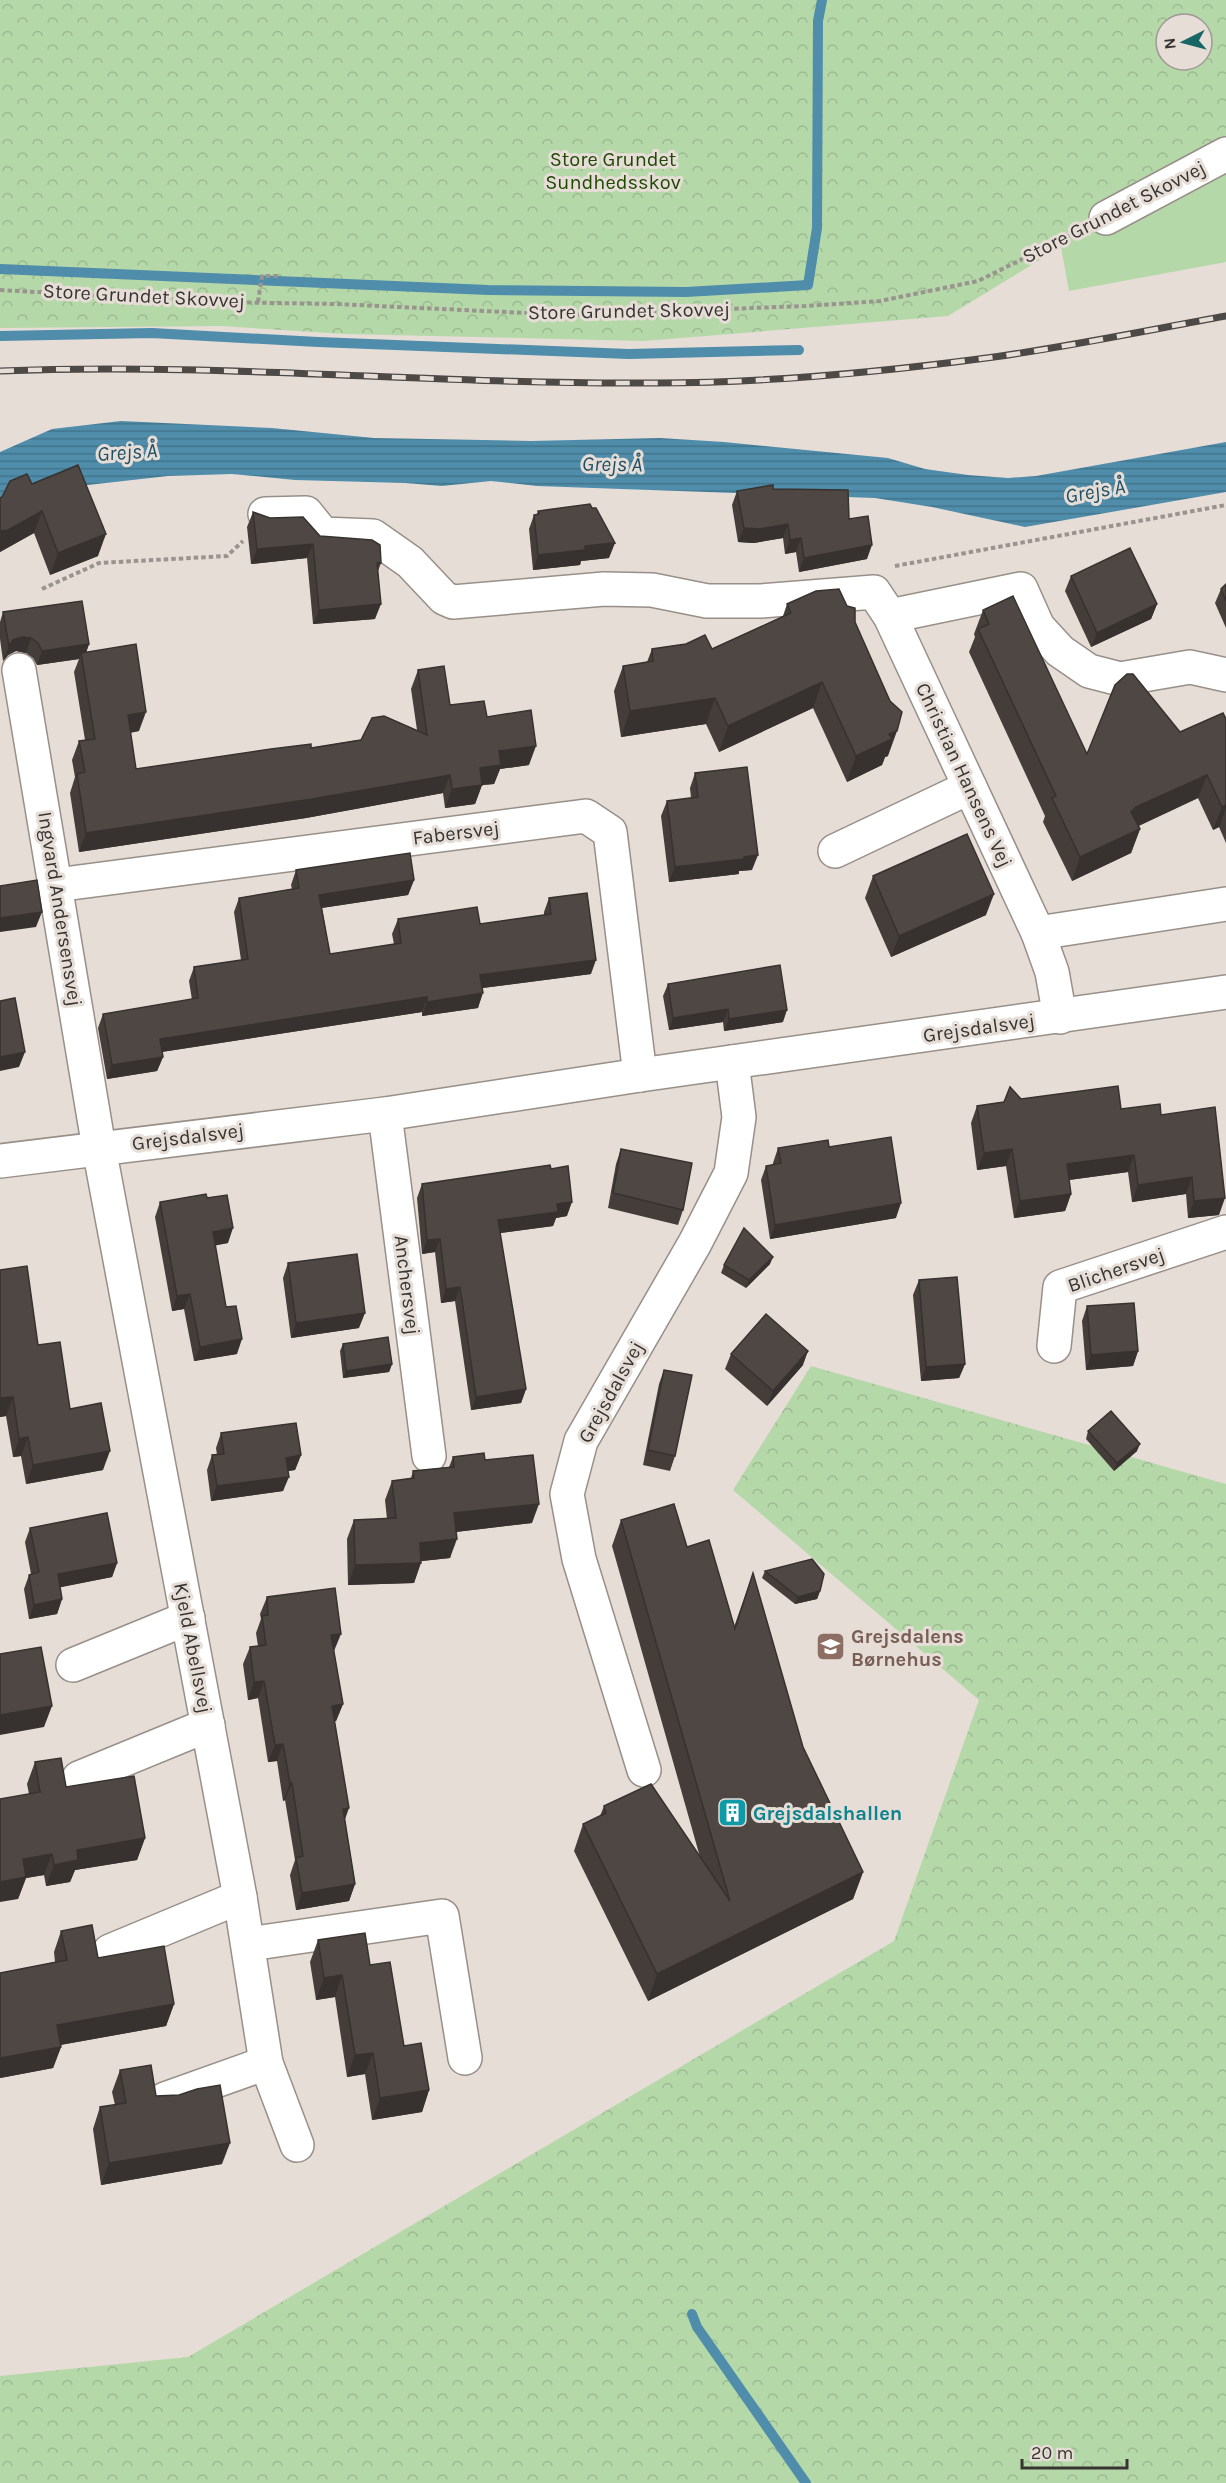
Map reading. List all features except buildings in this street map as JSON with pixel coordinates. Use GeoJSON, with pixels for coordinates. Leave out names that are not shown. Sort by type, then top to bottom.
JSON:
{"type":"FeatureCollection","features":[{"type":"Feature","properties":{"kind":"street","name":"Store Grundet Skovvej"},"geometry":{"type":"LineString","coordinates":[[1106,218],[1226,154]]}},
{"type":"Feature","properties":{"kind":"street"},"geometry":{"type":"LineString","coordinates":[[265,514],[306,513],[323,534],[373,536],[410,562],[444,598],[453,602],[604,589],[652,590],[707,601],[882,604],[1021,589],[1038,627],[1060,651],[1089,671],[1120,679],[1190,667],[1226,675]]}},
{"type":"Feature","properties":{"kind":"street","name":"Christian Hansens Vej"},"geometry":{"type":"LineString","coordinates":[[882,604],[1038,933],[1052,972],[1059,1017]]}},
{"type":"Feature","properties":{"kind":"street","name":"Ingvard Andersensvej"},"geometry":{"type":"LineString","coordinates":[[19,670],[99,1148]]}},
{"type":"Feature","properties":{"kind":"street"},"geometry":{"type":"LineString","coordinates":[[835,851],[970,787]]}},
{"type":"Feature","properties":{"kind":"street","name":"Fabersvej"},"geometry":{"type":"LineString","coordinates":[[56,885],[586,816],[610,832],[640,1075]]}},
{"type":"Feature","properties":{"kind":"street"},"geometry":{"type":"LineString","coordinates":[[1038,933],[1226,904]]}},
{"type":"Feature","properties":{"kind":"street","name":"Grejsdalsvej"},"geometry":{"type":"LineString","coordinates":[[0,1161],[385,1114],[640,1075],[1226,992]]}},
{"type":"Feature","properties":{"kind":"street","name":"Grejsdalsvej"},"geometry":{"type":"LineString","coordinates":[[644,1770],[579,1559],[567,1494],[581,1441],[695,1243],[730,1173],[739,1117],[732,1062]]}},
{"type":"Feature","properties":{"kind":"street","name":"Anchersvej"},"geometry":{"type":"LineString","coordinates":[[385,1114],[429,1456]]}},
{"type":"Feature","properties":{"kind":"street","name":"Kjeld Abellsvej"},"geometry":{"type":"LineString","coordinates":[[99,1148],[249,1944],[266,2062],[297,2145]]}},
{"type":"Feature","properties":{"kind":"street","name":"Blichersvej"},"geometry":{"type":"LineString","coordinates":[[1054,1346],[1060,1287],[1226,1232]]}},
{"type":"Feature","properties":{"kind":"street"},"geometry":{"type":"LineString","coordinates":[[73,1665],[188,1618]]}},
{"type":"Feature","properties":{"kind":"street"},"geometry":{"type":"LineString","coordinates":[[79,1778],[208,1725]]}},
{"type":"Feature","properties":{"kind":"street"},"geometry":{"type":"LineString","coordinates":[[110,1951],[240,1897]]}},
{"type":"Feature","properties":{"kind":"street"},"geometry":{"type":"LineString","coordinates":[[249,1944],[442,1916],[465,2058]]}},
{"type":"Feature","properties":{"kind":"street"},"geometry":{"type":"LineString","coordinates":[[165,2099],[266,2062]]}},
{"type":"Feature","properties":{"kind":"path","name":"Store Grundet Skovvej"},"geometry":{"type":"LineString","coordinates":[[0,290],[207,301],[569,315],[704,312],[879,301],[978,281],[1106,218]]}},
{"type":"Feature","properties":{"kind":"path"},"geometry":{"type":"LineString","coordinates":[[258,302],[262,276],[281,276]]}},
{"type":"Feature","properties":{"kind":"path"},"geometry":{"type":"LineString","coordinates":[[882,604],[895,566],[1226,505]]}},
{"type":"Feature","properties":{"kind":"path"},"geometry":{"type":"LineString","coordinates":[[42,589],[99,563],[227,556],[253,531],[259,519],[265,514]]}},
{"type":"Feature","properties":{"kind":"green space","name":"Store Grundet Sundhedsskov"},"geometry":{"type":"Polygon","coordinates":[[[0,0],[1226,0],[1226,165],[1061,247],[948,316],[644,341],[345,334],[221,326],[0,328],[0,0]]]}},
{"type":"Feature","properties":{"kind":"green space"},"geometry":{"type":"Polygon","coordinates":[[[1226,165],[1226,262],[1069,291],[1061,247],[1226,165]]]}},
{"type":"Feature","properties":{"kind":"green space"},"geometry":{"type":"Polygon","coordinates":[[[811,1366],[1226,1484],[1226,2483],[0,2483],[0,2376],[188,2357],[894,1941],[979,1700],[733,1490],[811,1366]]]}},
{"type":"Feature","properties":{"kind":"water","name":"Grejs Å"},"geometry":{"type":"Polygon","coordinates":[[[121,421],[272,428],[374,438],[531,441],[660,438],[724,442],[888,458],[925,469],[1008,478],[1036,476],[1226,442],[1226,492],[1025,527],[932,507],[875,498],[537,486],[491,481],[442,486],[295,480],[232,474],[168,476],[70,487],[0,507],[0,452],[52,429],[121,421]]]}},
{"type":"Feature","properties":{"kind":"waterway"},"geometry":{"type":"LineString","coordinates":[[0,269],[488,290],[686,292],[808,285],[817,228],[818,21],[822,0]]}},
{"type":"Feature","properties":{"kind":"waterway"},"geometry":{"type":"LineString","coordinates":[[0,336],[152,333],[629,354],[799,350]]}},
{"type":"Feature","properties":{"kind":"waterway"},"geometry":{"type":"LineString","coordinates":[[692,2314],[697,2327],[806,2483]]}},
{"type":"Feature","properties":{"kind":"railway"},"geometry":{"type":"LineString","coordinates":[[0,371],[164,369],[574,383],[741,381],[868,372],[994,357],[1226,316]]}},
{"type":"Feature","properties":{"kind":"place","name":"Grejsdalens Børnehus"},"geometry":{"type":"Point","coordinates":[830,1647]}},
{"type":"Feature","properties":{"kind":"place","name":"Grejsdalshallen"},"geometry":{"type":"Point","coordinates":[732,1813]}}]}
